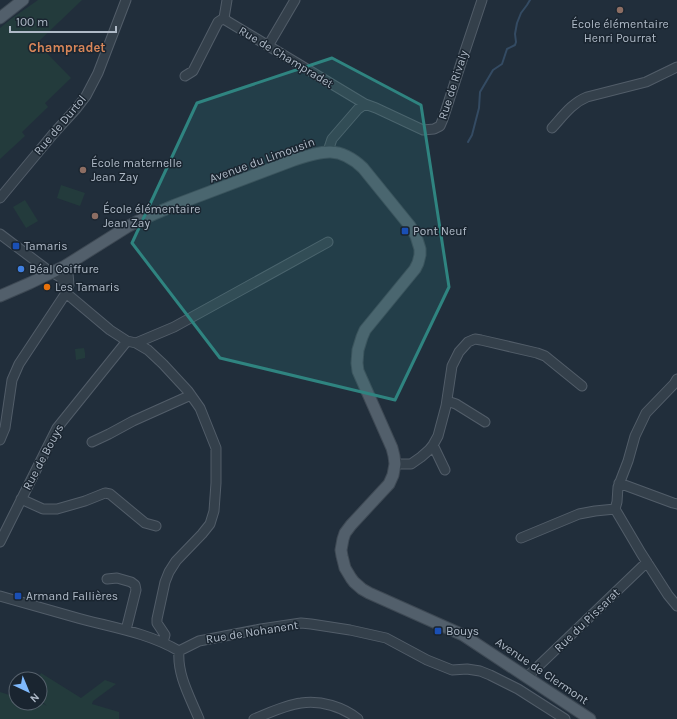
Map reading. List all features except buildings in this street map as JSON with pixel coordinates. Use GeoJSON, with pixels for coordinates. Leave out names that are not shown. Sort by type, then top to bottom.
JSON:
{"type":"FeatureCollection","features":[{"type":"Feature","properties":{"kind":"main road"},"geometry":{"type":"LineString","coordinates":[[0,18],[23,0]]}},
{"type":"Feature","properties":{"kind":"main road","name":"Avenue du Limousin"},"geometry":{"type":"LineString","coordinates":[[0,296],[53,273],[126,227],[154,214],[294,160],[312,154],[328,152],[348,157],[356,162],[363,168],[414,231],[420,249],[420,255],[415,270],[365,330],[358,350],[358,371],[392,448],[395,464],[393,475],[389,484],[345,533],[341,550],[343,562],[354,582],[362,589],[463,635],[479,645]]}},
{"type":"Feature","properties":{"kind":"main road","name":"Avenue de Clermont"},"geometry":{"type":"LineString","coordinates":[[479,645],[590,719]]}},
{"type":"Feature","properties":{"kind":"street","name":"Rue de Durtol"},"geometry":{"type":"LineString","coordinates":[[0,198],[86,96],[98,73],[126,0]]}},
{"type":"Feature","properties":{"kind":"street"},"geometry":{"type":"LineString","coordinates":[[185,76],[193,71],[218,22],[224,18],[227,0]]}},
{"type":"Feature","properties":{"kind":"street"},"geometry":{"type":"LineString","coordinates":[[268,46],[295,0]]}},
{"type":"Feature","properties":{"kind":"street","name":"Rue de Rivaly"},"geometry":{"type":"LineString","coordinates":[[365,104],[423,130],[434,130],[440,126],[482,0]]}},
{"type":"Feature","properties":{"kind":"street","name":"Rue de Champradet"},"geometry":{"type":"LineString","coordinates":[[224,18],[365,104]]}},
{"type":"Feature","properties":{"kind":"street"},"geometry":{"type":"LineString","coordinates":[[552,128],[572,106],[580,100],[646,82],[677,67]]}},
{"type":"Feature","properties":{"kind":"street"},"geometry":{"type":"LineString","coordinates":[[328,152],[332,139],[358,109],[365,104]]}},
{"type":"Feature","properties":{"kind":"street"},"geometry":{"type":"LineString","coordinates":[[0,234],[44,268],[60,277],[65,284],[66,293],[110,330],[148,350],[163,364],[191,395],[200,408],[216,448],[214,511],[210,524],[176,561],[165,582],[157,619],[157,623],[165,636],[163,642]]}},
{"type":"Feature","properties":{"kind":"street","name":"Rue de Bouys"},"geometry":{"type":"LineString","coordinates":[[0,542],[57,428],[132,342],[174,327],[328,242]]}},
{"type":"Feature","properties":{"kind":"street"},"geometry":{"type":"LineString","coordinates":[[0,440],[5,428],[14,373],[66,293],[69,285],[68,272],[65,266]]}},
{"type":"Feature","properties":{"kind":"street"},"geometry":{"type":"LineString","coordinates":[[395,464],[411,464],[434,445],[438,436],[447,401],[450,373],[454,359],[468,342],[475,339],[545,356],[582,386]]}},
{"type":"Feature","properties":{"kind":"street"},"geometry":{"type":"LineString","coordinates":[[677,379],[646,413],[635,436],[628,461],[619,483],[615,510],[668,595],[677,606]]}},
{"type":"Feature","properties":{"kind":"street"},"geometry":{"type":"LineString","coordinates":[[92,442],[191,395]]}},
{"type":"Feature","properties":{"kind":"street"},"geometry":{"type":"LineString","coordinates":[[447,401],[456,404],[485,422]]}},
{"type":"Feature","properties":{"kind":"street"},"geometry":{"type":"LineString","coordinates":[[434,445],[445,470]]}},
{"type":"Feature","properties":{"kind":"street"},"geometry":{"type":"LineString","coordinates":[[619,483],[677,504]]}},
{"type":"Feature","properties":{"kind":"street"},"geometry":{"type":"LineString","coordinates":[[21,499],[43,509],[57,509],[85,501],[105,493],[110,494],[145,523],[156,526]]}},
{"type":"Feature","properties":{"kind":"street"},"geometry":{"type":"LineString","coordinates":[[521,538],[579,514],[595,511],[615,510]]}},
{"type":"Feature","properties":{"kind":"street","name":"Rue du Pissarat"},"geometry":{"type":"LineString","coordinates":[[527,677],[647,562]]}},
{"type":"Feature","properties":{"kind":"street"},"geometry":{"type":"LineString","coordinates":[[106,579],[117,578],[136,584],[136,590],[126,630]]}},
{"type":"Feature","properties":{"kind":"street"},"geometry":{"type":"LineString","coordinates":[[0,596],[73,617],[126,630],[163,642],[179,651],[178,660],[181,674],[199,719]]}},
{"type":"Feature","properties":{"kind":"street","name":"Rue de Nohanent"},"geometry":{"type":"LineString","coordinates":[[179,651],[199,641],[301,623],[350,630],[386,638],[427,660],[452,670],[467,669],[480,671],[490,675],[518,689],[565,719]]}},
{"type":"Feature","properties":{"kind":"street"},"geometry":{"type":"LineString","coordinates":[[254,719],[280,709],[302,703],[316,702],[345,710],[358,719]]}},
{"type":"Feature","properties":{"kind":"highlighted area"},"geometry":{"type":"Polygon","coordinates":[[[332,58],[421,105],[449,287],[395,400],[220,358],[132,243],[197,103],[332,58]]]}},
{"type":"Feature","properties":{"kind":"green space"},"geometry":{"type":"Polygon","coordinates":[[[38,0],[82,0],[37,43],[71,78],[45,103],[48,107],[22,132],[25,136],[0,159],[0,28],[38,0]]]}},
{"type":"Feature","properties":{"kind":"green space"},"geometry":{"type":"Polygon","coordinates":[[[61,185],[85,193],[80,206],[57,198],[61,185]]]}},
{"type":"Feature","properties":{"kind":"green space"},"geometry":{"type":"Polygon","coordinates":[[[25,200],[38,221],[26,228],[13,207],[25,200]]]}},
{"type":"Feature","properties":{"kind":"green space"},"geometry":{"type":"Polygon","coordinates":[[[84,348],[85,358],[76,360],[75,349],[84,348]]]}},
{"type":"Feature","properties":{"kind":"green space"},"geometry":{"type":"Polygon","coordinates":[[[48,677],[81,698],[105,680],[116,684],[93,701],[92,704],[119,712],[119,719],[0,719],[0,692],[8,694],[8,711],[48,711],[48,677]]]}},
{"type":"Feature","properties":{"kind":"waterway"},"geometry":{"type":"LineString","coordinates":[[468,142],[472,135],[479,108],[480,92],[493,70],[502,64],[507,49],[515,45],[517,23],[521,13],[530,0]]}},
{"type":"Feature","properties":{"kind":"place","name":"École élémentaire Henri Pourrat"},"geometry":{"type":"Point","coordinates":[620,10]}},
{"type":"Feature","properties":{"kind":"place","name":"École maternelle Jean Zay"},"geometry":{"type":"Point","coordinates":[83,170]}},
{"type":"Feature","properties":{"kind":"place","name":"École élémentaire Jean Zay"},"geometry":{"type":"Point","coordinates":[95,216]}},
{"type":"Feature","properties":{"kind":"place","name":"Pont Neuf"},"geometry":{"type":"Point","coordinates":[405,231]}},
{"type":"Feature","properties":{"kind":"place","name":"Tamaris"},"geometry":{"type":"Point","coordinates":[16,246]}},
{"type":"Feature","properties":{"kind":"place","name":"Béal Coiffure"},"geometry":{"type":"Point","coordinates":[21,269]}},
{"type":"Feature","properties":{"kind":"place","name":"Les Tamaris"},"geometry":{"type":"Point","coordinates":[47,287]}},
{"type":"Feature","properties":{"kind":"place","name":"Armand Fallières"},"geometry":{"type":"Point","coordinates":[18,596]}},
{"type":"Feature","properties":{"kind":"place","name":"Bouys"},"geometry":{"type":"Point","coordinates":[438,631]}},
{"type":"Feature","properties":{"kind":"district","name":"Champradet"},"geometry":{"type":"Point","coordinates":[67,47]}}]}
